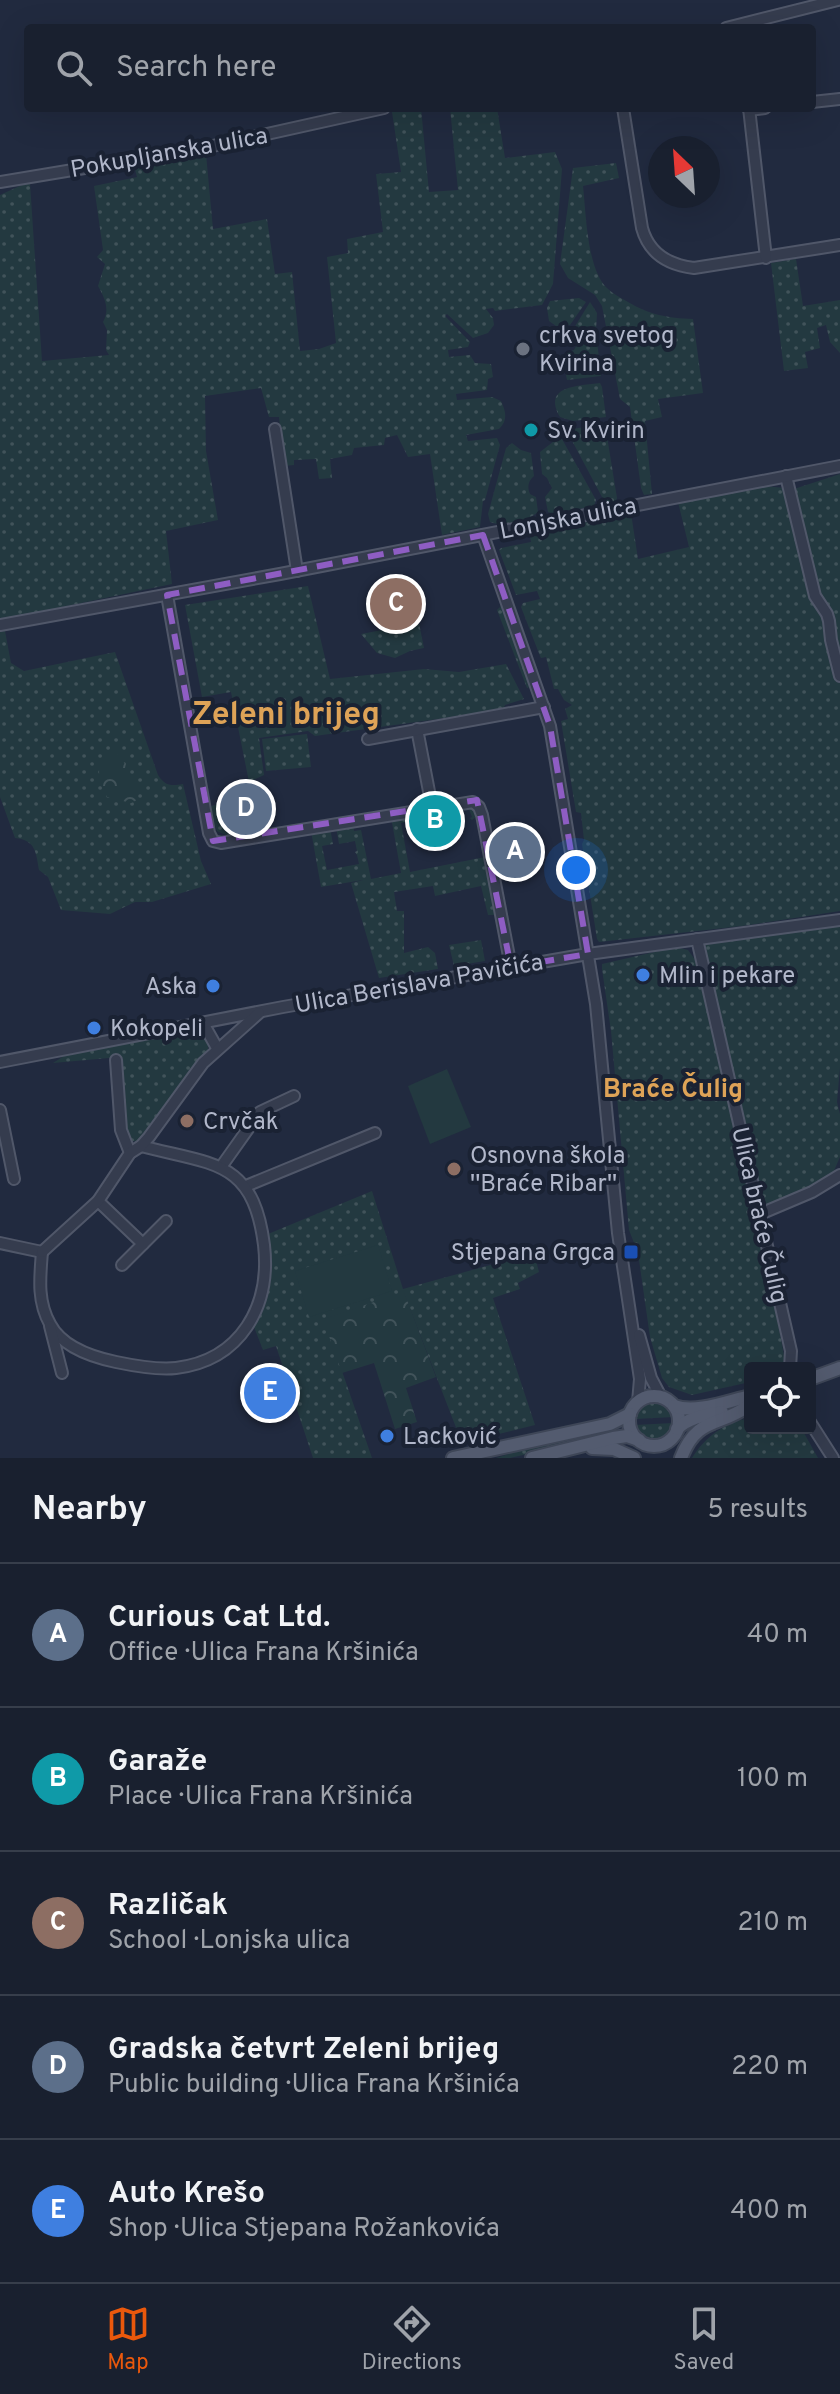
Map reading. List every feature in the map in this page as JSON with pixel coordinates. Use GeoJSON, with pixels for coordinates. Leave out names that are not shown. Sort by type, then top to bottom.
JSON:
{"type":"FeatureCollection","features":[{"type":"Feature","properties":{"kind":"main road"},"geometry":{"type":"LineString","coordinates":[[816,1377],[836,1370]]}},
{"type":"Feature","properties":{"kind":"main road"},"geometry":{"type":"LineString","coordinates":[[453,1458],[610,1424],[630,1414],[638,1402],[649,1397],[661,1397],[683,1409],[744,1403]]}},
{"type":"Feature","properties":{"kind":"main road"},"geometry":{"type":"LineString","coordinates":[[532,1458],[627,1436],[658,1445],[693,1418],[744,1404]]}},
{"type":"Feature","properties":{"kind":"main road"},"geometry":{"type":"LineString","coordinates":[[667,1458],[679,1421],[674,1406]]}},
{"type":"Feature","properties":{"kind":"main road"},"geometry":{"type":"LineString","coordinates":[[681,1458],[701,1428],[744,1406]]}},
{"type":"Feature","properties":{"kind":"main road"},"geometry":{"type":"LineString","coordinates":[[630,1414],[630,1428],[654,1458]]}},
{"type":"Feature","properties":{"kind":"main road"},"geometry":{"type":"LineString","coordinates":[[565,1451],[608,1448],[634,1458]]}},
{"type":"Feature","properties":{"kind":"street"},"geometry":{"type":"LineString","coordinates":[[784,0],[786,12]]}},
{"type":"Feature","properties":{"kind":"street"},"geometry":{"type":"LineString","coordinates":[[746,24],[838,0]]}},
{"type":"Feature","properties":{"kind":"street"},"geometry":{"type":"LineString","coordinates":[[816,102],[840,99]]}},
{"type":"Feature","properties":{"kind":"street","name":"Pokupljanska ulica"},"geometry":{"type":"LineString","coordinates":[[0,182],[199,149],[366,112]]}},
{"type":"Feature","properties":{"kind":"street"},"geometry":{"type":"LineString","coordinates":[[624,112],[642,228],[647,242],[658,255],[672,264],[694,268],[840,245]]}},
{"type":"Feature","properties":{"kind":"street"},"geometry":{"type":"LineString","coordinates":[[749,112],[766,258]]}},
{"type":"Feature","properties":{"kind":"street"},"geometry":{"type":"LineString","coordinates":[[275,429],[297,571]]}},
{"type":"Feature","properties":{"kind":"street","name":"Lonjska ulica"},"geometry":{"type":"LineString","coordinates":[[0,625],[840,466]]}},
{"type":"Feature","properties":{"kind":"street"},"geometry":{"type":"LineString","coordinates":[[786,476],[815,596],[827,614],[840,676]]}},
{"type":"Feature","properties":{"kind":"street"},"geometry":{"type":"LineString","coordinates":[[483,535],[550,726],[602,1052],[620,1245],[640,1379],[638,1402]]}},
{"type":"Feature","properties":{"kind":"street"},"geometry":{"type":"LineString","coordinates":[[167,595],[207,823],[213,841],[221,843],[470,801],[479,807],[511,967]]}},
{"type":"Feature","properties":{"kind":"street"},"geometry":{"type":"LineString","coordinates":[[827,614],[840,613]]}},
{"type":"Feature","properties":{"kind":"street"},"geometry":{"type":"LineString","coordinates":[[368,739],[544,707]]}},
{"type":"Feature","properties":{"kind":"street"},"geometry":{"type":"LineString","coordinates":[[417,729],[432,807]]}},
{"type":"Feature","properties":{"kind":"street","name":"Ulica Berislava Pavičića"},"geometry":{"type":"LineString","coordinates":[[0,1062],[511,967],[840,920]]}},
{"type":"Feature","properties":{"kind":"street","name":"Ulica braće Čulig"},"geometry":{"type":"LineString","coordinates":[[697,939],[791,1351],[790,1362]]}},
{"type":"Feature","properties":{"kind":"street"},"geometry":{"type":"LineString","coordinates":[[62,1373],[40,1291],[42,1252],[98,1201],[130,1153],[141,1146],[203,1063],[260,1012]]}},
{"type":"Feature","properties":{"kind":"street"},"geometry":{"type":"LineString","coordinates":[[203,1023],[217,1048]]}},
{"type":"Feature","properties":{"kind":"street"},"geometry":{"type":"LineString","coordinates":[[116,1060],[121,1130],[130,1153]]}},
{"type":"Feature","properties":{"kind":"street"},"geometry":{"type":"LineString","coordinates":[[221,1167],[260,1112],[294,1096]]}},
{"type":"Feature","properties":{"kind":"street"},"geometry":{"type":"LineString","coordinates":[[0,1110],[14,1179]]}},
{"type":"Feature","properties":{"kind":"street"},"geometry":{"type":"LineString","coordinates":[[246,1186],[375,1133]]}},
{"type":"Feature","properties":{"kind":"street"},"geometry":{"type":"LineString","coordinates":[[50,1324],[63,1339],[82,1352],[122,1363],[167,1369],[210,1358],[244,1333],[250,1322],[261,1296],[265,1273],[260,1221],[246,1186],[221,1167],[141,1146]]}},
{"type":"Feature","properties":{"kind":"street"},"geometry":{"type":"LineString","coordinates":[[760,1214],[812,1192],[839,1174]]}},
{"type":"Feature","properties":{"kind":"street"},"geometry":{"type":"LineString","coordinates":[[98,1201],[143,1244]]}},
{"type":"Feature","properties":{"kind":"street"},"geometry":{"type":"LineString","coordinates":[[122,1265],[166,1221]]}},
{"type":"Feature","properties":{"kind":"street"},"geometry":{"type":"LineString","coordinates":[[0,1243],[42,1252]]}},
{"type":"Feature","properties":{"kind":"street"},"geometry":{"type":"LineString","coordinates":[[633,1319],[651,1378],[661,1397]]}},
{"type":"Feature","properties":{"kind":"street","name":"Ulica braće Čulig"},"geometry":{"type":"LineString","coordinates":[[791,1351],[799,1362]]}},
{"type":"Feature","properties":{"kind":"street"},"geometry":{"type":"LineString","coordinates":[[816,1431],[833,1458]]}},
{"type":"Feature","properties":{"kind":"highlighted area"},"geometry":{"type":"Polygon","coordinates":[[[483,535],[550,726],[588,954],[511,967],[477,800],[213,841],[167,595],[483,535]]]}},
{"type":"Feature","properties":{"kind":"green space"},"geometry":{"type":"Polygon","coordinates":[[[392,112],[421,112],[429,192],[458,190],[450,112],[498,112],[505,158],[555,152],[562,169],[553,284],[542,305],[495,311],[493,308],[486,309],[494,325],[488,333],[473,338],[447,314],[445,316],[470,342],[468,347],[448,350],[449,357],[470,355],[475,363],[491,364],[493,377],[488,379],[487,390],[456,394],[457,400],[492,397],[501,401],[505,412],[499,429],[466,435],[468,441],[497,438],[500,445],[483,501],[480,527],[442,535],[430,454],[408,457],[397,435],[385,438],[384,445],[354,448],[352,455],[330,459],[332,478],[319,479],[316,459],[294,460],[294,465],[284,466],[279,417],[269,417],[261,388],[205,396],[206,451],[218,520],[166,531],[172,584],[0,620],[0,195],[30,184],[42,361],[109,355],[106,350],[107,330],[103,322],[106,304],[98,286],[105,264],[97,257],[103,250],[94,186],[137,177],[134,166],[206,154],[213,229],[267,219],[275,274],[292,272],[300,351],[336,343],[327,257],[348,253],[347,239],[383,232],[376,174],[401,172],[392,112]]]}},
{"type":"Feature","properties":{"kind":"green space"},"geometry":{"type":"Polygon","coordinates":[[[616,163],[619,178],[583,186],[595,268],[607,288],[636,306],[659,315],[693,319],[703,393],[658,399],[662,417],[645,421],[652,494],[644,495],[630,407],[620,399],[602,306],[595,295],[568,278],[560,264],[573,168],[616,163]]]}},
{"type":"Feature","properties":{"kind":"green space"},"geometry":{"type":"Polygon","coordinates":[[[796,259],[803,306],[840,300],[840,353],[830,342],[826,325],[817,328],[820,348],[805,352],[808,368],[784,371],[771,263],[796,259]]]}},
{"type":"Feature","properties":{"kind":"green space"},"geometry":{"type":"Polygon","coordinates":[[[579,298],[586,302],[570,325],[556,326],[549,321],[547,308],[550,301],[579,298]]]}},
{"type":"Feature","properties":{"kind":"green space"},"geometry":{"type":"Polygon","coordinates":[[[590,302],[597,313],[596,331],[577,335],[574,328],[590,302]]]}},
{"type":"Feature","properties":{"kind":"green space"},"geometry":{"type":"Polygon","coordinates":[[[595,339],[601,376],[567,380],[565,370],[560,370],[559,356],[574,350],[579,341],[595,339]]]}},
{"type":"Feature","properties":{"kind":"green space"},"geometry":{"type":"Polygon","coordinates":[[[600,383],[606,417],[573,421],[560,417],[556,406],[559,393],[573,387],[600,383]]]}},
{"type":"Feature","properties":{"kind":"green space"},"geometry":{"type":"Polygon","coordinates":[[[605,424],[617,498],[609,504],[602,497],[569,435],[572,429],[605,424]]]}},
{"type":"Feature","properties":{"kind":"green space"},"geometry":{"type":"Polygon","coordinates":[[[558,438],[562,439],[596,500],[594,506],[553,514],[548,512],[545,497],[552,488],[542,474],[540,452],[558,438]]]}},
{"type":"Feature","properties":{"kind":"green space"},"geometry":{"type":"Polygon","coordinates":[[[512,443],[531,453],[534,476],[529,482],[529,489],[530,494],[536,497],[538,512],[515,522],[490,522],[488,514],[506,448],[512,443]]]}},
{"type":"Feature","properties":{"kind":"green space"},"geometry":{"type":"Polygon","coordinates":[[[840,474],[840,911],[599,942],[582,844],[581,813],[576,812],[561,721],[568,719],[565,709],[572,705],[564,700],[558,689],[554,689],[546,657],[540,656],[521,607],[523,603],[540,599],[537,591],[516,595],[499,550],[531,542],[529,532],[631,513],[638,559],[689,547],[678,502],[765,486],[794,489],[840,474]]]}},
{"type":"Feature","properties":{"kind":"green space"},"geometry":{"type":"Polygon","coordinates":[[[308,586],[330,679],[424,669],[459,672],[506,664],[524,699],[505,705],[503,710],[315,736],[308,731],[259,738],[264,775],[249,782],[231,692],[202,697],[185,605],[308,586]]]}},
{"type":"Feature","properties":{"kind":"green space"},"geometry":{"type":"Polygon","coordinates":[[[501,606],[531,687],[527,688],[497,610],[501,606]]]}},
{"type":"Feature","properties":{"kind":"green space"},"geometry":{"type":"Polygon","coordinates":[[[419,623],[424,648],[395,658],[377,653],[361,634],[419,623]]]}},
{"type":"Feature","properties":{"kind":"green space"},"geometry":{"type":"Polygon","coordinates":[[[5,631],[11,663],[24,671],[115,652],[158,775],[169,784],[183,784],[201,861],[211,884],[152,902],[135,902],[110,914],[61,910],[48,877],[39,870],[34,848],[27,841],[15,838],[0,797],[0,632],[5,631]]]}},
{"type":"Feature","properties":{"kind":"green space"},"geometry":{"type":"Polygon","coordinates":[[[307,734],[311,767],[266,771],[262,739],[307,734]]]}},
{"type":"Feature","properties":{"kind":"green space"},"geometry":{"type":"Polygon","coordinates":[[[116,753],[139,791],[137,800],[131,803],[107,797],[101,782],[99,768],[102,758],[116,753]]]}},
{"type":"Feature","properties":{"kind":"green space"},"geometry":{"type":"Polygon","coordinates":[[[221,803],[240,822],[242,834],[226,835],[217,831],[209,807],[221,803]]]}},
{"type":"Feature","properties":{"kind":"green space"},"geometry":{"type":"Polygon","coordinates":[[[473,806],[478,815],[472,820],[469,809],[401,823],[410,872],[485,857],[496,915],[488,915],[481,886],[435,896],[433,886],[394,892],[397,911],[404,911],[404,953],[428,947],[435,953],[438,969],[379,978],[351,883],[363,880],[321,887],[311,831],[330,828],[333,844],[322,846],[327,870],[359,864],[355,841],[339,844],[336,827],[353,823],[354,831],[361,830],[371,879],[401,873],[391,817],[473,806]]]}},
{"type":"Feature","properties":{"kind":"green space"},"geometry":{"type":"Polygon","coordinates":[[[840,925],[840,1067],[837,1102],[840,1157],[833,1173],[810,1188],[766,1207],[761,1200],[704,948],[715,940],[840,925]]]}},
{"type":"Feature","properties":{"kind":"green space"},"geometry":{"type":"Polygon","coordinates":[[[481,940],[485,961],[454,966],[449,945],[481,940]]]}},
{"type":"Feature","properties":{"kind":"green space"},"geometry":{"type":"Polygon","coordinates":[[[676,947],[688,950],[696,961],[774,1300],[784,1356],[784,1362],[744,1362],[744,1383],[692,1395],[669,1387],[662,1378],[650,1337],[638,1253],[629,1230],[602,964],[676,947]]]}},
{"type":"Feature","properties":{"kind":"green space"},"geometry":{"type":"Polygon","coordinates":[[[193,1031],[205,1036],[208,1050],[143,1139],[137,1142],[129,1140],[123,1127],[120,1057],[53,1063],[64,1056],[193,1031]]]}},
{"type":"Feature","properties":{"kind":"green space"},"geometry":{"type":"Polygon","coordinates":[[[447,1069],[471,1127],[430,1144],[408,1086],[447,1069]]]}},
{"type":"Feature","properties":{"kind":"green space"},"geometry":{"type":"Polygon","coordinates":[[[372,1191],[403,1289],[534,1253],[539,1272],[518,1283],[520,1289],[493,1298],[535,1425],[462,1443],[404,1293],[324,1319],[372,1458],[313,1458],[276,1346],[263,1350],[254,1327],[264,1304],[268,1282],[268,1234],[372,1191]]]}},
{"type":"Feature","properties":{"kind":"green space"},"geometry":{"type":"Polygon","coordinates":[[[378,1245],[392,1291],[309,1317],[295,1271],[378,1245]]]}},
{"type":"Feature","properties":{"kind":"green space"},"geometry":{"type":"Polygon","coordinates":[[[404,1292],[436,1377],[406,1388],[417,1422],[395,1429],[374,1363],[342,1373],[323,1319],[404,1292]]]}},
{"type":"Feature","properties":{"kind":"green space"},"geometry":{"type":"Polygon","coordinates":[[[657,1402],[668,1407],[674,1417],[635,1419],[643,1407],[657,1402]]]}},
{"type":"Feature","properties":{"kind":"green space"},"geometry":{"type":"Polygon","coordinates":[[[744,1420],[744,1434],[805,1434],[818,1458],[692,1458],[703,1443],[732,1423],[744,1420]]]}},
{"type":"Feature","properties":{"kind":"green space"},"geometry":{"type":"Polygon","coordinates":[[[673,1423],[666,1436],[654,1440],[644,1438],[635,1425],[673,1423]]]}},
{"type":"Feature","properties":{"kind":"green space"},"geometry":{"type":"Polygon","coordinates":[[[605,1429],[606,1436],[510,1458],[496,1458],[539,1444],[605,1429]]]}},
{"type":"Feature","properties":{"kind":"place","name":"crkva svetog Kvirina"},"geometry":{"type":"Point","coordinates":[523,349]}},
{"type":"Feature","properties":{"kind":"place","name":"Sv. Kvirin"},"geometry":{"type":"Point","coordinates":[531,430]}},
{"type":"Feature","properties":{"kind":"place","name":"Različak"},"geometry":{"type":"Point","coordinates":[396,604]}},
{"type":"Feature","properties":{"kind":"place","name":"Gradska četvrt Zeleni brijeg"},"geometry":{"type":"Point","coordinates":[246,809]}},
{"type":"Feature","properties":{"kind":"place","name":"Garaže"},"geometry":{"type":"Point","coordinates":[435,821]}},
{"type":"Feature","properties":{"kind":"place","name":"Curious Cat Ltd."},"geometry":{"type":"Point","coordinates":[515,852]}},
{"type":"Feature","properties":{"kind":"place","name":"Mlin i pekare"},"geometry":{"type":"Point","coordinates":[643,975]}},
{"type":"Feature","properties":{"kind":"place","name":"Aska"},"geometry":{"type":"Point","coordinates":[213,986]}},
{"type":"Feature","properties":{"kind":"place","name":"Kokopeli"},"geometry":{"type":"Point","coordinates":[94,1028]}},
{"type":"Feature","properties":{"kind":"place","name":"Crvčak"},"geometry":{"type":"Point","coordinates":[187,1121]}},
{"type":"Feature","properties":{"kind":"place","name":"Osnovna škola ''Braće Ribar''"},"geometry":{"type":"Point","coordinates":[454,1169]}},
{"type":"Feature","properties":{"kind":"place","name":"Stjepana Grgca"},"geometry":{"type":"Point","coordinates":[631,1252]}},
{"type":"Feature","properties":{"kind":"place","name":"Auto Krešo"},"geometry":{"type":"Point","coordinates":[270,1393]}},
{"type":"Feature","properties":{"kind":"place","name":"Lacković"},"geometry":{"type":"Point","coordinates":[387,1436]}},
{"type":"Feature","properties":{"kind":"district","name":"Zeleni brijeg"},"geometry":{"type":"Point","coordinates":[286,713]}},
{"type":"Feature","properties":{"kind":"district","name":"Braće Čulig"},"geometry":{"type":"Point","coordinates":[673,1088]}}]}
